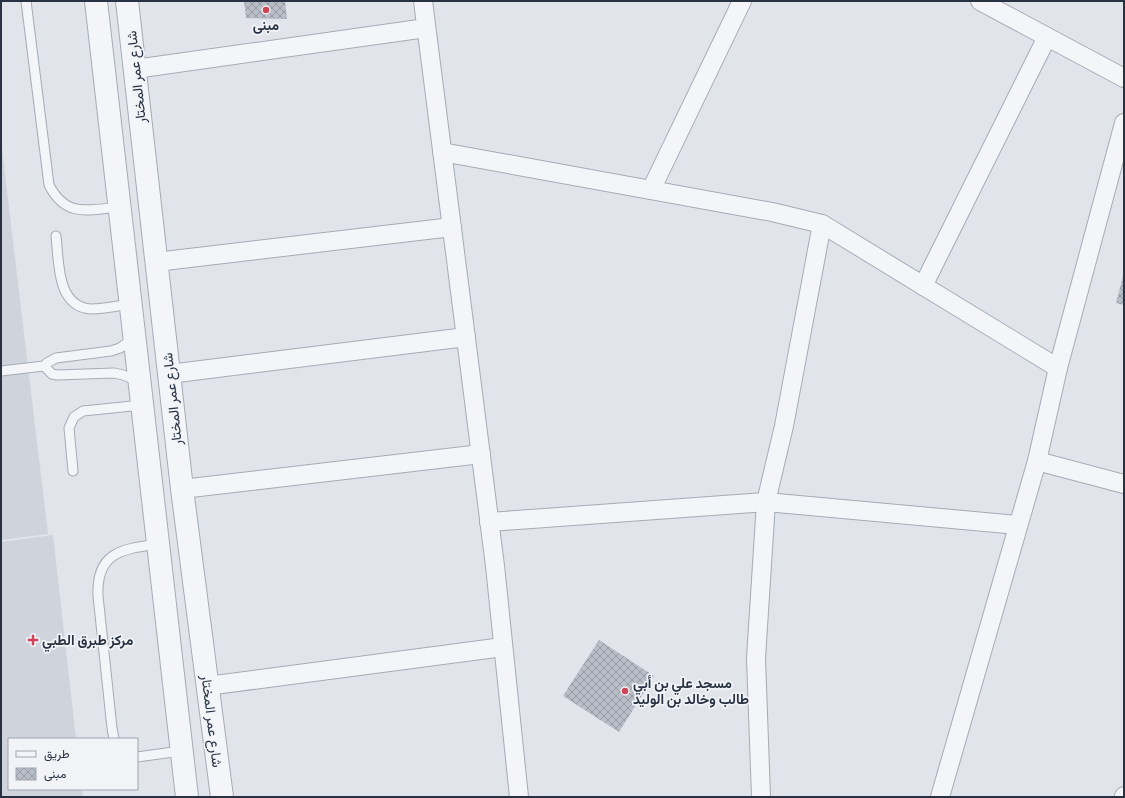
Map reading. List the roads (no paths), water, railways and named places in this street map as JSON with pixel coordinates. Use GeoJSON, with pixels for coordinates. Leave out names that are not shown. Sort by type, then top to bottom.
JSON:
{"type":"FeatureCollection","features":[{"type":"Feature","properties":{"kind":"street"},"geometry":{"type":"LineString","coordinates":[[96,1],[187,797]]}},
{"type":"Feature","properties":{"kind":"street","name":"شارع عمر المختار"},"geometry":{"type":"LineString","coordinates":[[127,1],[182,489],[222,797]]}},
{"type":"Feature","properties":{"kind":"street"},"geometry":{"type":"LineString","coordinates":[[423,1],[481,454],[519,797]]}},
{"type":"Feature","properties":{"kind":"street"},"geometry":{"type":"LineString","coordinates":[[651,190],[742,1]]}},
{"type":"Feature","properties":{"kind":"street"},"geometry":{"type":"LineString","coordinates":[[980,1],[1124,78]]}},
{"type":"Feature","properties":{"kind":"street"},"geometry":{"type":"LineString","coordinates":[[135,69],[426,28]]}},
{"type":"Feature","properties":{"kind":"street"},"geometry":{"type":"LineString","coordinates":[[923,286],[1047,37]]}},
{"type":"Feature","properties":{"kind":"street"},"geometry":{"type":"LineString","coordinates":[[940,797],[1037,461],[1058,368],[1124,123]]}},
{"type":"Feature","properties":{"kind":"street"},"geometry":{"type":"LineString","coordinates":[[442,152],[772,212],[822,224],[1058,368]]}},
{"type":"Feature","properties":{"kind":"street"},"geometry":{"type":"LineString","coordinates":[[756,797],[761,797],[756,658],[766,502],[784,426],[822,224]]}},
{"type":"Feature","properties":{"kind":"street"},"geometry":{"type":"LineString","coordinates":[[156,262],[452,227]]}},
{"type":"Feature","properties":{"kind":"street"},"geometry":{"type":"LineString","coordinates":[[169,374],[466,337]]}},
{"type":"Feature","properties":{"kind":"street"},"geometry":{"type":"LineString","coordinates":[[182,489],[481,454]]}},
{"type":"Feature","properties":{"kind":"street"},"geometry":{"type":"LineString","coordinates":[[1037,461],[1124,484]]}},
{"type":"Feature","properties":{"kind":"street"},"geometry":{"type":"LineString","coordinates":[[489,522],[766,502],[1018,525]]}},
{"type":"Feature","properties":{"kind":"street"},"geometry":{"type":"LineString","coordinates":[[208,686],[503,648]]}},
{"type":"Feature","properties":{"kind":"lane"},"geometry":{"type":"LineString","coordinates":[[26,1],[49,185],[54,195],[70,208],[81,210],[119,207]]}},
{"type":"Feature","properties":{"kind":"lane"},"geometry":{"type":"LineString","coordinates":[[56,236],[62,286],[70,300],[83,308],[91,309],[130,304]]}},
{"type":"Feature","properties":{"kind":"lane"},"geometry":{"type":"LineString","coordinates":[[1,371],[44,366],[56,358],[111,351],[120,348],[134,337]]}},
{"type":"Feature","properties":{"kind":"lane"},"geometry":{"type":"LineString","coordinates":[[44,366],[52,374],[57,375],[114,373],[123,374],[140,383]]}},
{"type":"Feature","properties":{"kind":"lane"},"geometry":{"type":"LineString","coordinates":[[73,471],[69,428],[74,417],[83,411],[142,405]]}},
{"type":"Feature","properties":{"kind":"lane"},"geometry":{"type":"LineString","coordinates":[[114,738],[97,585],[100,573],[105,563],[113,555],[123,550],[158,544]]}},
{"type":"Feature","properties":{"kind":"lane"},"geometry":{"type":"LineString","coordinates":[[138,756],[181,751]]}},
{"type":"Feature","properties":{"kind":"place","name":"مبنى"},"geometry":{"type":"Point","coordinates":[266,10]}},
{"type":"Feature","properties":{"kind":"place","name":"مركز طبرق الطبي"},"geometry":{"type":"Point","coordinates":[33,640]}},
{"type":"Feature","properties":{"kind":"place","name":"مسجد علي بن أبي طالب وخالد بن الوليد"},"geometry":{"type":"Point","coordinates":[625,691]}}]}
